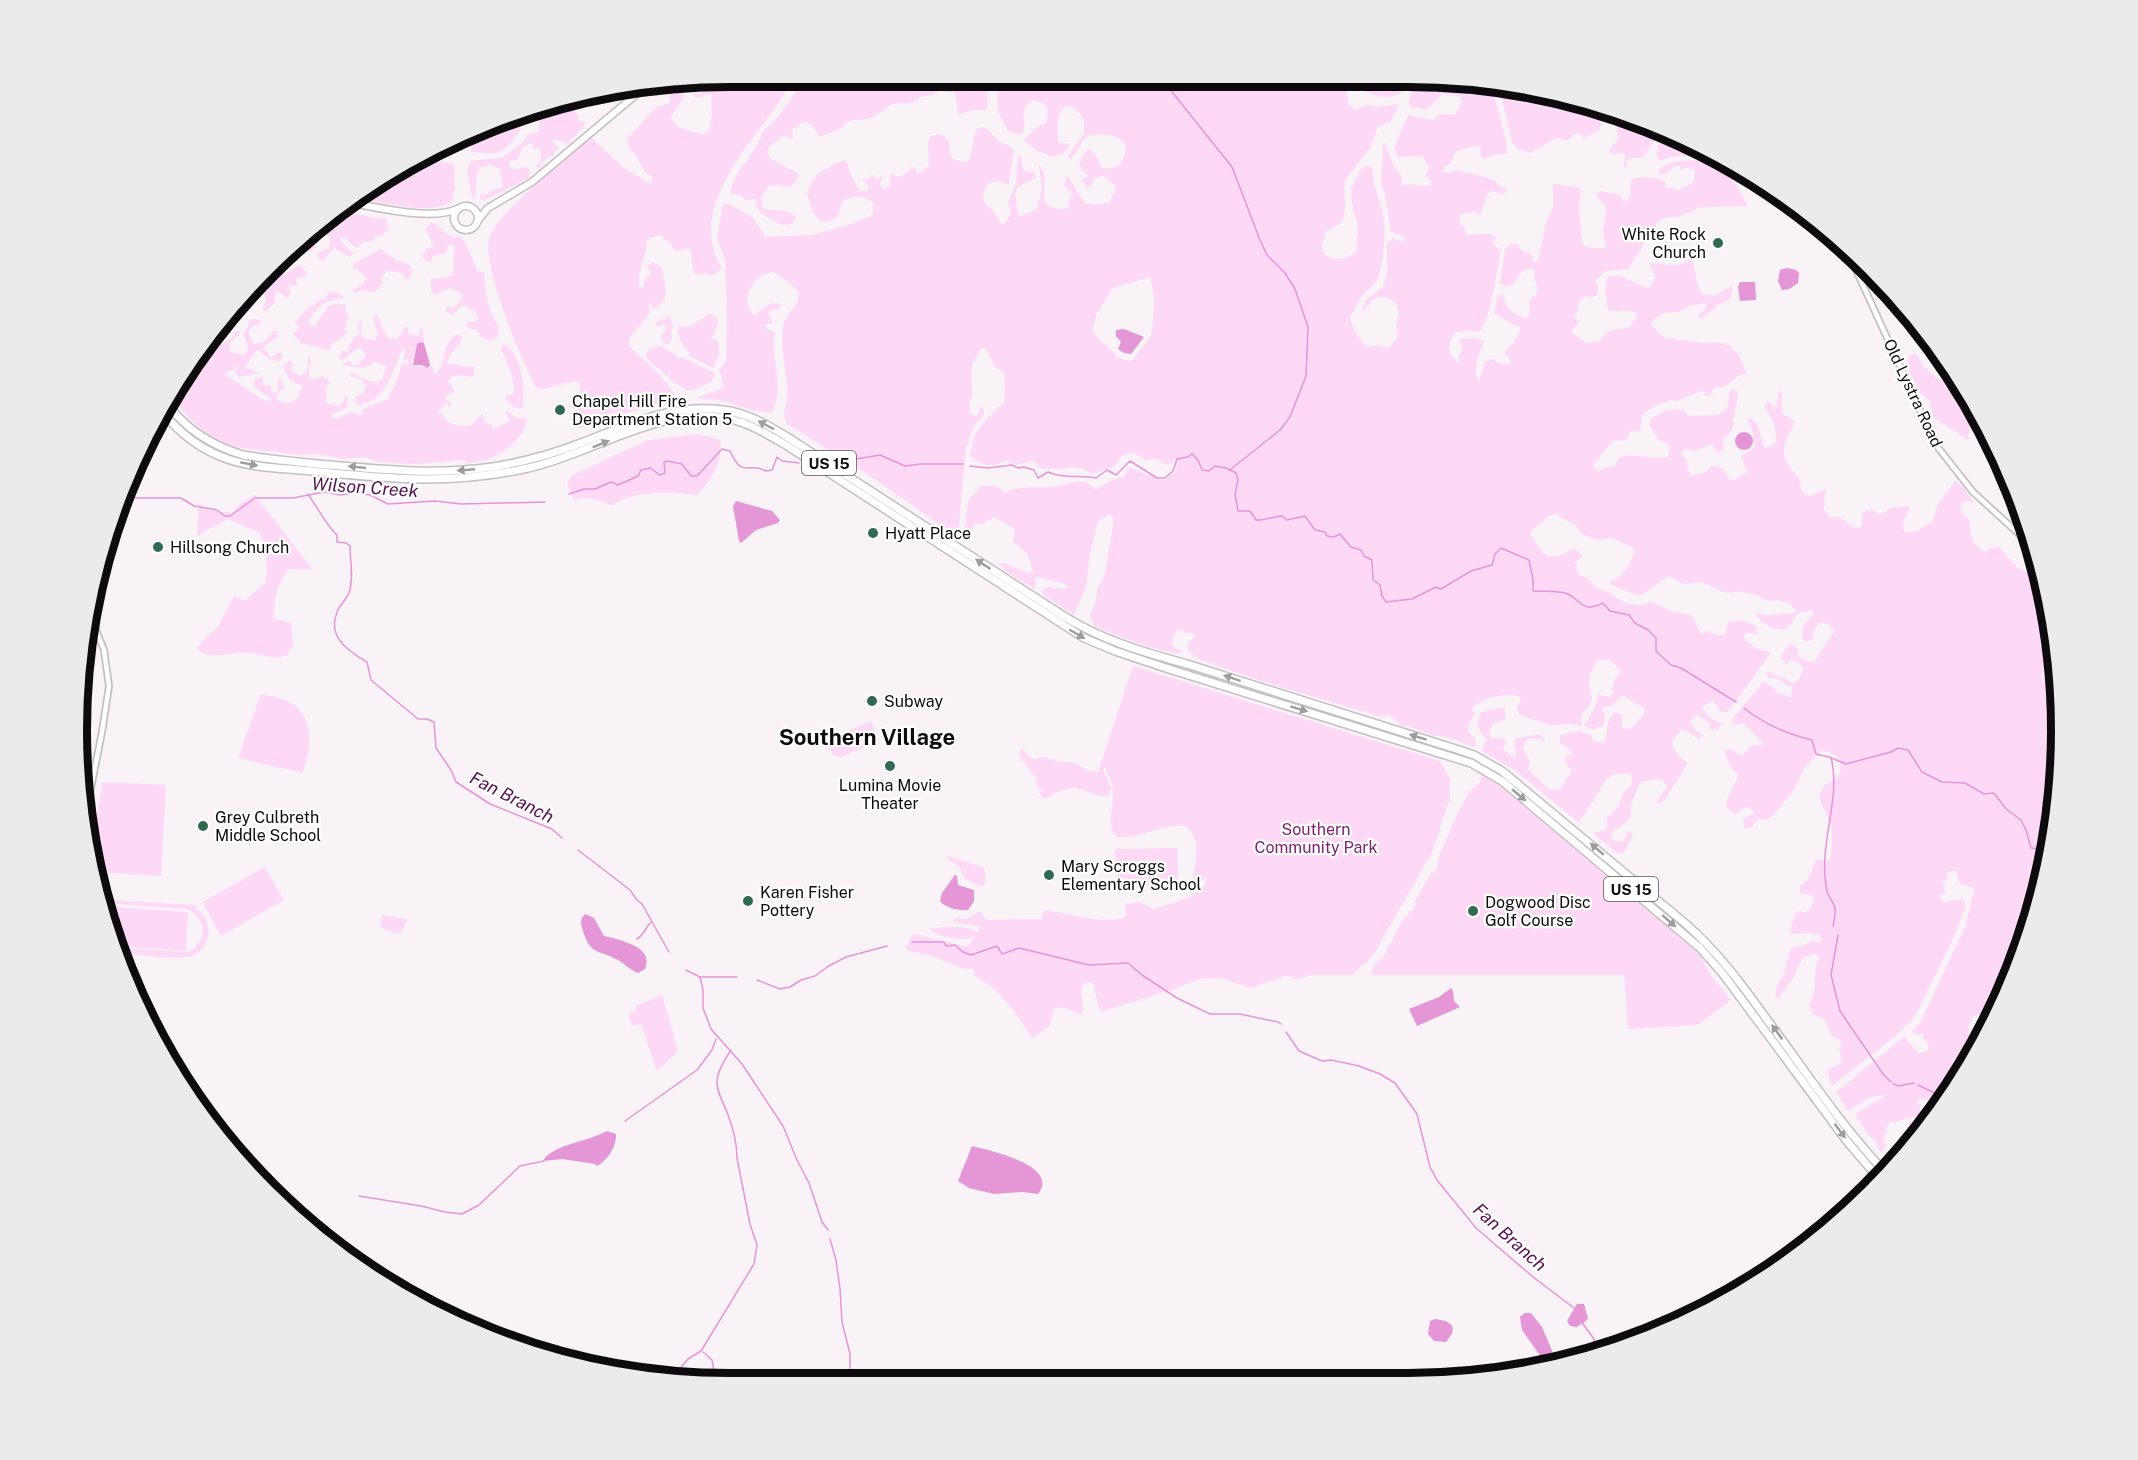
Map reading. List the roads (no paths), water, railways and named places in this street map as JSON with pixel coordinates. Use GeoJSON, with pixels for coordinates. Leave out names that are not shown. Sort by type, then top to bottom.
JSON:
{"type":"FeatureCollection","features":[{"type":"Feature","properties":{"kind":"highway","name":"US 15"},"geometry":{"type":"LineString","coordinates":[[172,410],[204,439],[236,453],[416,472],[476,469],[527,460],[580,444],[652,415],[670,411],[711,409],[759,420],[1090,632],[1147,653],[1474,755],[1502,771],[1646,890],[1712,948],[1859,1142],[1880,1166]]}},
{"type":"Feature","properties":{"kind":"highway","name":"US 15"},"geometry":{"type":"LineString","coordinates":[[168,418],[198,445],[233,461],[270,467],[415,480],[459,479],[529,468],[569,456],[655,423],[677,419],[711,417],[741,422],[756,428],[1084,638],[1160,666],[1471,763],[1502,781],[1654,908],[1712,960],[1846,1140],[1874,1173]]}},
{"type":"Feature","properties":{"kind":"main road"},"geometry":{"type":"LineString","coordinates":[[361,204],[442,214],[453,220],[457,227],[464,230],[471,229],[488,208],[532,182],[636,94]]}},
{"type":"Feature","properties":{"kind":"main road"},"geometry":{"type":"LineString","coordinates":[[442,214],[464,206],[475,210],[488,208]]}},
{"type":"Feature","properties":{"kind":"main road"},"geometry":{"type":"LineString","coordinates":[[453,220],[457,209]]}},
{"type":"Feature","properties":{"kind":"main road"},"geometry":{"type":"LineString","coordinates":[[475,210],[478,220]]}},
{"type":"Feature","properties":{"kind":"street","name":"Old Lystra Road"},"geometry":{"type":"LineString","coordinates":[[1855,268],[1936,445],[1974,492],[2021,535]]}},
{"type":"Feature","properties":{"kind":"street"},"geometry":{"type":"LineString","coordinates":[[90,791],[109,686],[104,650],[96,629]]}},
{"type":"Feature","properties":{"kind":"waterway"},"geometry":{"type":"LineString","coordinates":[[1168,87],[1232,167],[1267,255],[1285,273],[1295,289],[1308,327],[1306,376],[1290,417],[1280,430],[1230,470]]}},
{"type":"Feature","properties":{"kind":"waterway","name":"Wilson Creek"},"geometry":{"type":"LineString","coordinates":[[569,494],[584,489],[595,489],[611,482],[618,485],[638,476],[641,470],[650,468],[660,475],[665,473],[664,462],[667,461],[682,464],[691,476],[697,476],[722,449],[730,451],[739,465],[746,468],[772,470],[777,457],[782,461],[799,463]]}},
{"type":"Feature","properties":{"kind":"waterway","name":"Wilson Creek"},"geometry":{"type":"LineString","coordinates":[[970,466],[1024,467],[1034,470],[1038,478],[1048,472],[1096,478],[1107,470],[1116,475],[1130,461],[1157,478],[1165,478],[1173,471],[1177,459],[1192,454],[1198,460],[1202,470],[1209,471],[1215,466],[1236,473],[1238,480],[1235,494],[1238,511],[1250,511],[1256,520],[1282,516],[1287,520],[1305,516],[1315,530],[1325,532],[1327,536],[1334,537],[1340,534],[1351,547],[1361,550],[1364,556],[1372,560],[1373,580],[1380,585],[1386,602],[1412,599],[1436,587],[1441,589],[1471,571],[1492,565],[1495,554],[1501,548],[1529,560],[1533,591],[1564,593],[1587,607],[1603,603],[1610,611],[1629,615],[1635,623],[1648,630],[1656,638],[1656,651],[1671,665],[1681,668],[1736,702]]}},
{"type":"Feature","properties":{"kind":"waterway","name":"Wilson Creek"},"geometry":{"type":"LineString","coordinates":[[844,461],[880,455],[905,466],[963,464]]}},
{"type":"Feature","properties":{"kind":"waterway","name":"Wilson Creek"},"geometry":{"type":"LineString","coordinates":[[131,497],[181,498],[194,506],[217,510],[225,516],[230,516],[255,498],[293,498],[324,492],[340,495],[356,493],[370,495],[388,504],[435,501],[461,504],[545,502]]}},
{"type":"Feature","properties":{"kind":"waterway","name":"Fan Branch"},"geometry":{"type":"LineString","coordinates":[[308,494],[337,535],[337,542],[350,546],[352,576],[350,588],[335,618],[336,634],[340,641],[367,662],[371,680],[418,719],[434,722],[436,748],[456,782],[490,804],[552,829],[562,838]]}},
{"type":"Feature","properties":{"kind":"waterway","name":"Wilson Creek"},"geometry":{"type":"LineString","coordinates":[[1744,708],[1777,728],[1812,740],[1816,754],[1846,764],[1898,748],[1908,750],[1922,772],[1942,782],[1965,783],[1984,794],[1994,793],[2006,809],[2021,820],[2031,848],[2040,848]]}},
{"type":"Feature","properties":{"kind":"waterway"},"geometry":{"type":"LineString","coordinates":[[1831,758],[1834,789],[1825,874],[1828,893],[1835,908],[1833,926]]}},
{"type":"Feature","properties":{"kind":"waterway","name":"Fan Branch"},"geometry":{"type":"LineString","coordinates":[[578,850],[630,890],[642,904],[669,952]]}},
{"type":"Feature","properties":{"kind":"waterway"},"geometry":{"type":"LineString","coordinates":[[637,939],[651,922]]}},
{"type":"Feature","properties":{"kind":"waterway"},"geometry":{"type":"LineString","coordinates":[[1838,935],[1831,975],[1840,1011],[1883,1074],[1891,1082]]}},
{"type":"Feature","properties":{"kind":"waterway","name":"Fan Branch"},"geometry":{"type":"LineString","coordinates":[[912,942],[944,942],[946,946],[955,945],[971,955],[997,946],[1002,954],[1019,948],[1089,965],[1128,963],[1177,998],[1210,1014],[1240,1014],[1281,1024]]}},
{"type":"Feature","properties":{"kind":"waterway","name":"Fan Branch"},"geometry":{"type":"LineString","coordinates":[[757,980],[780,989],[790,987],[801,980],[815,976],[846,957],[887,946]]}},
{"type":"Feature","properties":{"kind":"waterway","name":"Fan Branch"},"geometry":{"type":"LineString","coordinates":[[686,970],[700,977],[737,977]]}},
{"type":"Feature","properties":{"kind":"waterway"},"geometry":{"type":"LineString","coordinates":[[700,977],[703,1008],[711,1029],[742,1064],[783,1126],[809,1183],[822,1222],[828,1230]]}},
{"type":"Feature","properties":{"kind":"waterway","name":"Fan Branch"},"geometry":{"type":"LineString","coordinates":[[1286,1032],[1299,1051],[1322,1061],[1331,1060],[1359,1066],[1395,1083],[1417,1114],[1430,1167],[1437,1180],[1476,1228],[1533,1277],[1574,1308]]}},
{"type":"Feature","properties":{"kind":"waterway"},"geometry":{"type":"LineString","coordinates":[[625,1121],[697,1070],[712,1050],[716,1039]]}},
{"type":"Feature","properties":{"kind":"waterway"},"geometry":{"type":"LineString","coordinates":[[678,1371],[688,1359],[701,1351],[754,1264],[757,1245],[750,1224],[734,1134],[717,1084],[720,1068],[731,1050]]}},
{"type":"Feature","properties":{"kind":"waterway"},"geometry":{"type":"LineString","coordinates":[[1893,1084],[1899,1086],[1914,1083]]}},
{"type":"Feature","properties":{"kind":"waterway"},"geometry":{"type":"LineString","coordinates":[[1918,1085],[1938,1094]]}},
{"type":"Feature","properties":{"kind":"waterway"},"geometry":{"type":"LineString","coordinates":[[359,1196],[462,1214],[479,1205],[520,1166],[544,1161]]}},
{"type":"Feature","properties":{"kind":"waterway"},"geometry":{"type":"LineString","coordinates":[[830,1239],[836,1260],[842,1322],[850,1354],[850,1373]]}},
{"type":"Feature","properties":{"kind":"waterway","name":"Fan Branch"},"geometry":{"type":"LineString","coordinates":[[1584,1321],[1583,1324],[1596,1345]]}},
{"type":"Feature","properties":{"kind":"waterway"},"geometry":{"type":"LineString","coordinates":[[703,1352],[712,1360],[714,1373]]}},
{"type":"Feature","properties":{"kind":"place","name":"White Rock Church"},"geometry":{"type":"Point","coordinates":[1718,243]}},
{"type":"Feature","properties":{"kind":"place","name":"Chapel Hill Fire Department Station 5"},"geometry":{"type":"Point","coordinates":[560,410]}},
{"type":"Feature","properties":{"kind":"place","name":"Hyatt Place"},"geometry":{"type":"Point","coordinates":[873,533]}},
{"type":"Feature","properties":{"kind":"place","name":"Hillsong Church"},"geometry":{"type":"Point","coordinates":[158,547]}},
{"type":"Feature","properties":{"kind":"place","name":"Subway"},"geometry":{"type":"Point","coordinates":[872,701]}},
{"type":"Feature","properties":{"kind":"place","name":"Lumina Movie Theater"},"geometry":{"type":"Point","coordinates":[890,766]}},
{"type":"Feature","properties":{"kind":"place","name":"Grey Culbreth Middle School"},"geometry":{"type":"Point","coordinates":[203,826]}},
{"type":"Feature","properties":{"kind":"place","name":"Mary Scroggs Elementary School"},"geometry":{"type":"Point","coordinates":[1049,875]}},
{"type":"Feature","properties":{"kind":"place","name":"Karen Fisher Pottery"},"geometry":{"type":"Point","coordinates":[748,901]}},
{"type":"Feature","properties":{"kind":"place","name":"Dogwood Disc Golf Course"},"geometry":{"type":"Point","coordinates":[1473,911]}},
{"type":"Feature","properties":{"kind":"district","name":"Southern Village"},"geometry":{"type":"Point","coordinates":[867,737]}},
{"type":"Feature","properties":{"kind":"park label","name":"Southern Community Park"},"geometry":{"type":"Point","coordinates":[1316,838]}}]}
